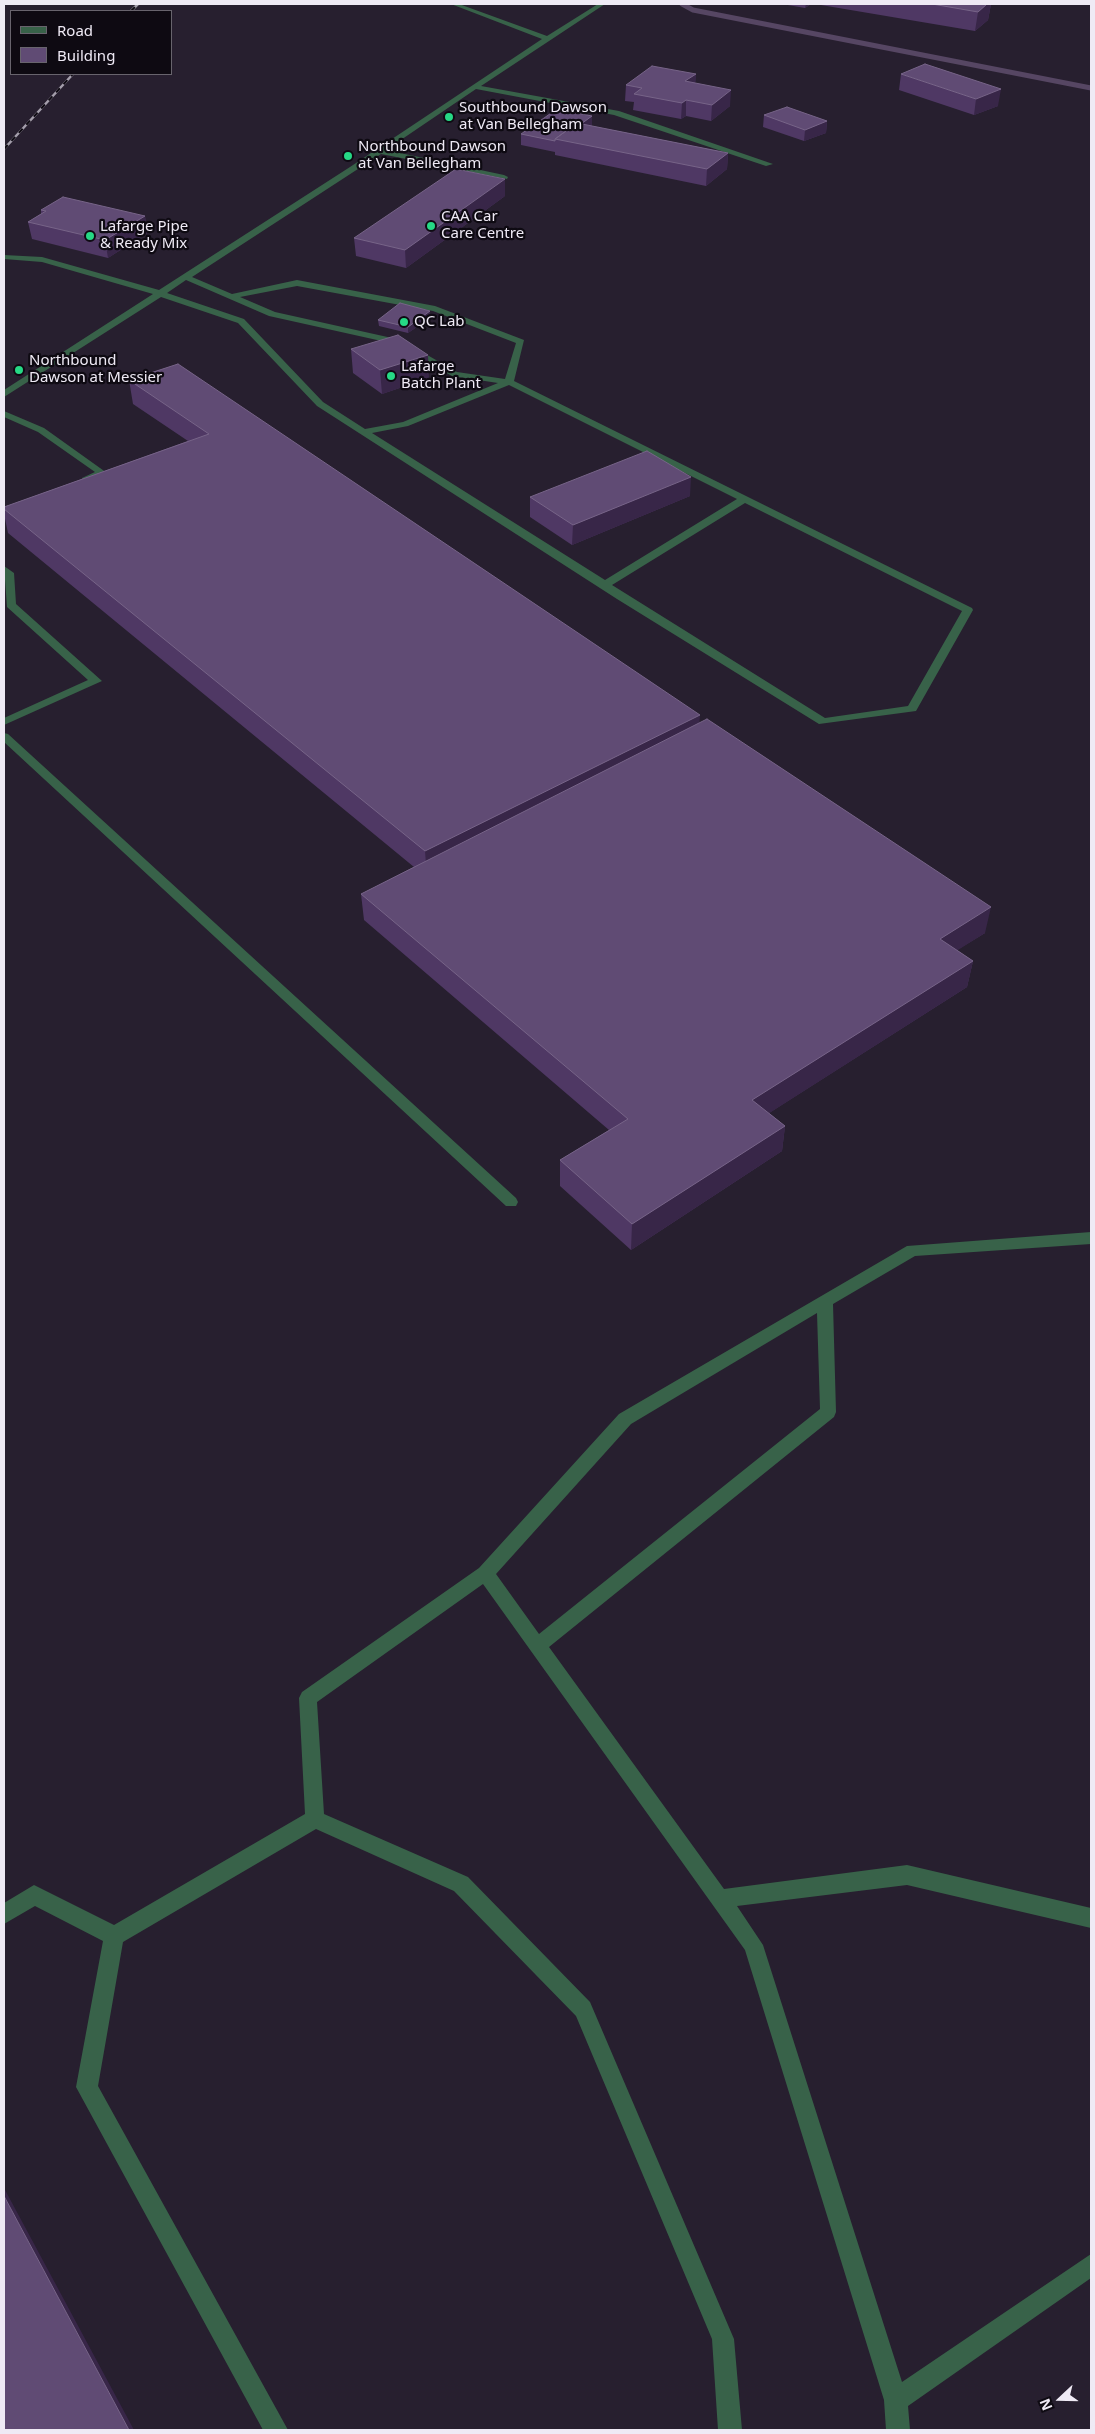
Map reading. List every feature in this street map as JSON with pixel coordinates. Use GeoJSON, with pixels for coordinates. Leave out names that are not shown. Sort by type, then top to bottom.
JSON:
{"type":"FeatureCollection","features":[{"type":"Feature","properties":{"kind":"street"},"geometry":{"type":"LineString","coordinates":[[454,4],[548,38]]}},
{"type":"Feature","properties":{"kind":"street"},"geometry":{"type":"LineString","coordinates":[[4,394],[602,4]]}},
{"type":"Feature","properties":{"kind":"street"},"geometry":{"type":"LineString","coordinates":[[476,87],[616,113],[769,164]]}},
{"type":"Feature","properties":{"kind":"street"},"geometry":{"type":"LineString","coordinates":[[379,151],[504,178]]}},
{"type":"Feature","properties":{"kind":"street"},"geometry":{"type":"LineString","coordinates":[[4,257],[42,260],[159,293],[241,321],[320,404],[621,597],[823,722],[912,709],[968,610],[509,382],[455,374],[398,342],[272,314],[186,277]]}},
{"type":"Feature","properties":{"kind":"street"},"geometry":{"type":"LineString","coordinates":[[229,297],[297,283],[434,309],[521,342],[509,382]]}},
{"type":"Feature","properties":{"kind":"street"},"geometry":{"type":"LineString","coordinates":[[363,432],[405,424],[509,382]]}},
{"type":"Feature","properties":{"kind":"street"},"geometry":{"type":"LineString","coordinates":[[4,414],[40,430],[102,473],[75,484]]}},
{"type":"Feature","properties":{"kind":"street"},"geometry":{"type":"LineString","coordinates":[[605,585],[745,499]]}},
{"type":"Feature","properties":{"kind":"street"},"geometry":{"type":"LineString","coordinates":[[4,569],[9,573],[11,606],[96,681],[4,722]]}},
{"type":"Feature","properties":{"kind":"street"},"geometry":{"type":"LineString","coordinates":[[4,736],[511,1202]]}},
{"type":"Feature","properties":{"kind":"street"},"geometry":{"type":"LineString","coordinates":[[315,1819],[308,1698],[485,1573],[625,1418],[912,1250],[1091,1238]]}},
{"type":"Feature","properties":{"kind":"street"},"geometry":{"type":"LineString","coordinates":[[537,1646],[828,1412],[824,1302]]}},
{"type":"Feature","properties":{"kind":"street"},"geometry":{"type":"LineString","coordinates":[[485,1573],[753,1945],[896,2400],[898,2430]]}},
{"type":"Feature","properties":{"kind":"street"},"geometry":{"type":"LineString","coordinates":[[276,2430],[87,2087],[114,1936],[315,1819]]}},
{"type":"Feature","properties":{"kind":"street"},"geometry":{"type":"LineString","coordinates":[[315,1819],[461,1884],[583,2008],[723,2339],[730,2430]]}},
{"type":"Feature","properties":{"kind":"street"},"geometry":{"type":"LineString","coordinates":[[719,1899],[907,1875],[1091,1918]]}},
{"type":"Feature","properties":{"kind":"street"},"geometry":{"type":"LineString","coordinates":[[4,1914],[34,1895],[114,1936]]}},
{"type":"Feature","properties":{"kind":"street"},"geometry":{"type":"LineString","coordinates":[[896,2400],[1091,2265]]}},
{"type":"Feature","properties":{"kind":"building"},"geometry":{"type":"Polygon","coordinates":[[[932,4],[987,4],[978,12],[932,4]]]}},
{"type":"Feature","properties":{"kind":"building"},"geometry":{"type":"Polygon","coordinates":[[[925,64],[1001,89],[976,99],[901,74],[925,64]]]}},
{"type":"Feature","properties":{"kind":"building"},"geometry":{"type":"Polygon","coordinates":[[[652,66],[696,74],[685,81],[731,90],[712,105],[686,100],[682,103],[634,94],[642,88],[626,85],[652,66]]]}},
{"type":"Feature","properties":{"kind":"building"},"geometry":{"type":"Polygon","coordinates":[[[787,107],[827,121],[805,130],[764,115],[787,107]]]}},
{"type":"Feature","properties":{"kind":"building"},"geometry":{"type":"Polygon","coordinates":[[[557,109],[592,116],[581,124],[577,123],[555,139],[555,141],[521,134],[557,109]]]}},
{"type":"Feature","properties":{"kind":"building"},"geometry":{"type":"Polygon","coordinates":[[[577,123],[728,153],[707,169],[555,139],[577,123]]]}},
{"type":"Feature","properties":{"kind":"building"},"geometry":{"type":"Polygon","coordinates":[[[456,169],[505,179],[405,250],[354,238],[456,169]]]}},
{"type":"Feature","properties":{"kind":"building"},"geometry":{"type":"Polygon","coordinates":[[[63,197],[145,216],[105,240],[28,222],[46,211],[41,210],[63,197]]]}},
{"type":"Feature","properties":{"kind":"building"},"geometry":{"type":"Polygon","coordinates":[[[400,303],[430,311],[408,327],[378,320],[400,303]]]}},
{"type":"Feature","properties":{"kind":"building"},"geometry":{"type":"Polygon","coordinates":[[[398,335],[428,355],[380,370],[351,349],[398,335]]]}},
{"type":"Feature","properties":{"kind":"building"},"geometry":{"type":"Polygon","coordinates":[[[178,364],[700,715],[425,851],[4,509],[4,507],[209,434],[129,380],[178,364]]]}},
{"type":"Feature","properties":{"kind":"building"},"geometry":{"type":"Polygon","coordinates":[[[647,451],[691,477],[573,525],[530,497],[647,451]]]}},
{"type":"Feature","properties":{"kind":"building"},"geometry":{"type":"Polygon","coordinates":[[[707,719],[991,907],[940,939],[973,961],[752,1100],[785,1126],[632,1224],[560,1160],[628,1119],[361,894],[707,719]]]}},
{"type":"Feature","properties":{"kind":"building"},"geometry":{"type":"Polygon","coordinates":[[[4,2196],[129,2430],[4,2430],[4,2196]]]}},
{"type":"Feature","properties":{"kind":"waterway"},"geometry":{"type":"LineString","coordinates":[[682,4],[693,10],[1091,88]]}},
{"type":"Feature","properties":{"kind":"railway"},"geometry":{"type":"LineString","coordinates":[[132,10],[138,4]]}},
{"type":"Feature","properties":{"kind":"railway"},"geometry":{"type":"LineString","coordinates":[[4,149],[72,75]]}},
{"type":"Feature","properties":{"kind":"place","name":"Southbound Dawson at Van Bellegham"},"geometry":{"type":"Point","coordinates":[449,117]}},
{"type":"Feature","properties":{"kind":"place","name":"Northbound Dawson at Van Bellegham"},"geometry":{"type":"Point","coordinates":[348,156]}},
{"type":"Feature","properties":{"kind":"place","name":"CAA Car Care Centre"},"geometry":{"type":"Point","coordinates":[431,226]}},
{"type":"Feature","properties":{"kind":"place","name":"Lafarge Pipe & Ready Mix"},"geometry":{"type":"Point","coordinates":[90,236]}},
{"type":"Feature","properties":{"kind":"place","name":"QC Lab"},"geometry":{"type":"Point","coordinates":[404,322]}},
{"type":"Feature","properties":{"kind":"place","name":"Northbound Dawson at Messier"},"geometry":{"type":"Point","coordinates":[19,370]}},
{"type":"Feature","properties":{"kind":"place","name":"Lafarge Batch Plant"},"geometry":{"type":"Point","coordinates":[391,376]}}]}
